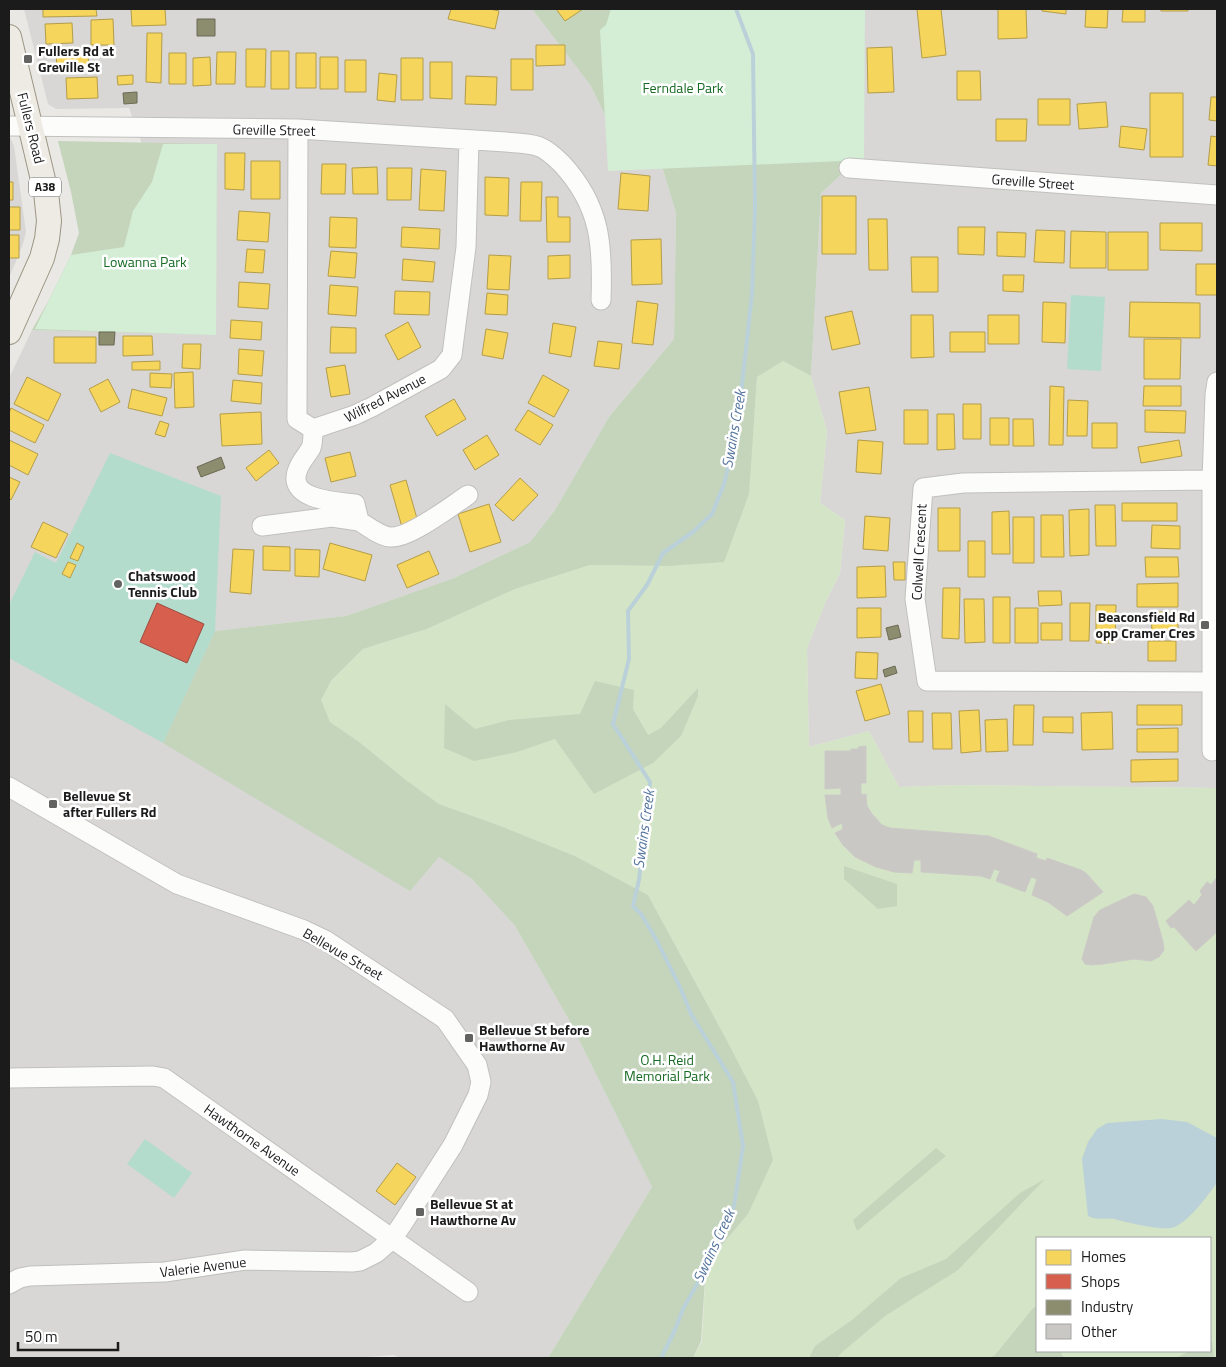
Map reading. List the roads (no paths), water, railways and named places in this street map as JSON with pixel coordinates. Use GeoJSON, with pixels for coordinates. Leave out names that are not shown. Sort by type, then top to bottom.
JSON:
{"type":"FeatureCollection","features":[{"type":"Feature","properties":{"kind":"main road","name":"Fullers Road"},"geometry":{"type":"LineString","coordinates":[[9,36],[20,126],[46,192],[48,231],[38,271],[9,332]]}},
{"type":"Feature","properties":{"kind":"street","name":"Greville Street"},"geometry":{"type":"LineString","coordinates":[[20,126],[298,130],[539,146],[558,160],[573,176],[592,208],[599,235],[602,263],[601,300]]}},
{"type":"Feature","properties":{"kind":"street"},"geometry":{"type":"LineString","coordinates":[[298,130],[297,418],[313,429],[312,447],[297,470],[297,483],[304,493],[317,500],[355,504],[359,521]]}},
{"type":"Feature","properties":{"kind":"street","name":"Wilfred Avenue"},"geometry":{"type":"LineString","coordinates":[[313,429],[355,416],[372,407],[441,370],[452,355],[466,247],[469,140]]}},
{"type":"Feature","properties":{"kind":"street","name":"Greville Street"},"geometry":{"type":"LineString","coordinates":[[849,168],[1217,195]]}},
{"type":"Feature","properties":{"kind":"street"},"geometry":{"type":"LineString","coordinates":[[1212,751],[1215,596],[1212,480],[1217,382]]}},
{"type":"Feature","properties":{"kind":"street","name":"Colwell Crescent"},"geometry":{"type":"LineString","coordinates":[[1212,480],[963,482],[923,488],[915,599],[927,681],[1212,682]]}},
{"type":"Feature","properties":{"kind":"street"},"geometry":{"type":"LineString","coordinates":[[262,526],[332,517],[359,521],[390,537],[410,533],[468,494]]}},
{"type":"Feature","properties":{"kind":"street","name":"Bellevue Street"},"geometry":{"type":"LineString","coordinates":[[9,787],[177,884],[304,930],[325,940],[438,1012],[450,1025],[477,1065],[480,1088],[449,1152],[392,1239]]}},
{"type":"Feature","properties":{"kind":"street","name":"Hawthorne Avenue"},"geometry":{"type":"LineString","coordinates":[[9,1078],[153,1076],[164,1078],[468,1292]]}},
{"type":"Feature","properties":{"kind":"street","name":"Valerie Avenue"},"geometry":{"type":"LineString","coordinates":[[9,1284],[20,1278],[30,1276],[165,1272],[245,1260],[352,1262],[360,1261],[376,1253],[392,1239]]}},
{"type":"Feature","properties":{"kind":"water"},"geometry":{"type":"Polygon","coordinates":[[[1162,1119],[1187,1122],[1217,1138],[1217,1183],[1208,1195],[1184,1222],[1171,1228],[1152,1227],[1114,1219],[1096,1219],[1088,1216],[1082,1159],[1088,1142],[1097,1129],[1107,1123],[1162,1119]]]}},
{"type":"Feature","properties":{"kind":"waterway","name":"Swains Creek"},"geometry":{"type":"LineString","coordinates":[[661,1358],[734,1206],[743,1146],[733,1082],[691,1014],[657,941],[641,914],[633,906],[639,880],[650,782],[613,724],[629,659],[628,611],[647,585],[663,553],[693,532],[712,514],[724,484],[737,430],[752,294],[755,208],[753,54],[736,9]]}},
{"type":"Feature","properties":{"kind":"place","name":"Fullers Rd at Greville St"},"geometry":{"type":"Point","coordinates":[28,59]}},
{"type":"Feature","properties":{"kind":"place","name":"Chatswood Tennis Club"},"geometry":{"type":"Point","coordinates":[118,584]}},
{"type":"Feature","properties":{"kind":"place","name":"Beaconsfield Rd opp Cramer Cres"},"geometry":{"type":"Point","coordinates":[1205,625]}},
{"type":"Feature","properties":{"kind":"place","name":"Bellevue St after Fullers Rd"},"geometry":{"type":"Point","coordinates":[53,804]}},
{"type":"Feature","properties":{"kind":"place","name":"Bellevue St before Hawthorne Av"},"geometry":{"type":"Point","coordinates":[469,1038]}},
{"type":"Feature","properties":{"kind":"place","name":"Bellevue St at Hawthorne Av"},"geometry":{"type":"Point","coordinates":[420,1212]}},
{"type":"Feature","properties":{"kind":"park label","name":"Ferndale Park"},"geometry":{"type":"Point","coordinates":[683,88]}},
{"type":"Feature","properties":{"kind":"park label","name":"Lowanna Park"},"geometry":{"type":"Point","coordinates":[145,262]}},
{"type":"Feature","properties":{"kind":"park label","name":"O.H. Reid Memorial Park"},"geometry":{"type":"Point","coordinates":[667,1068]}}]}
